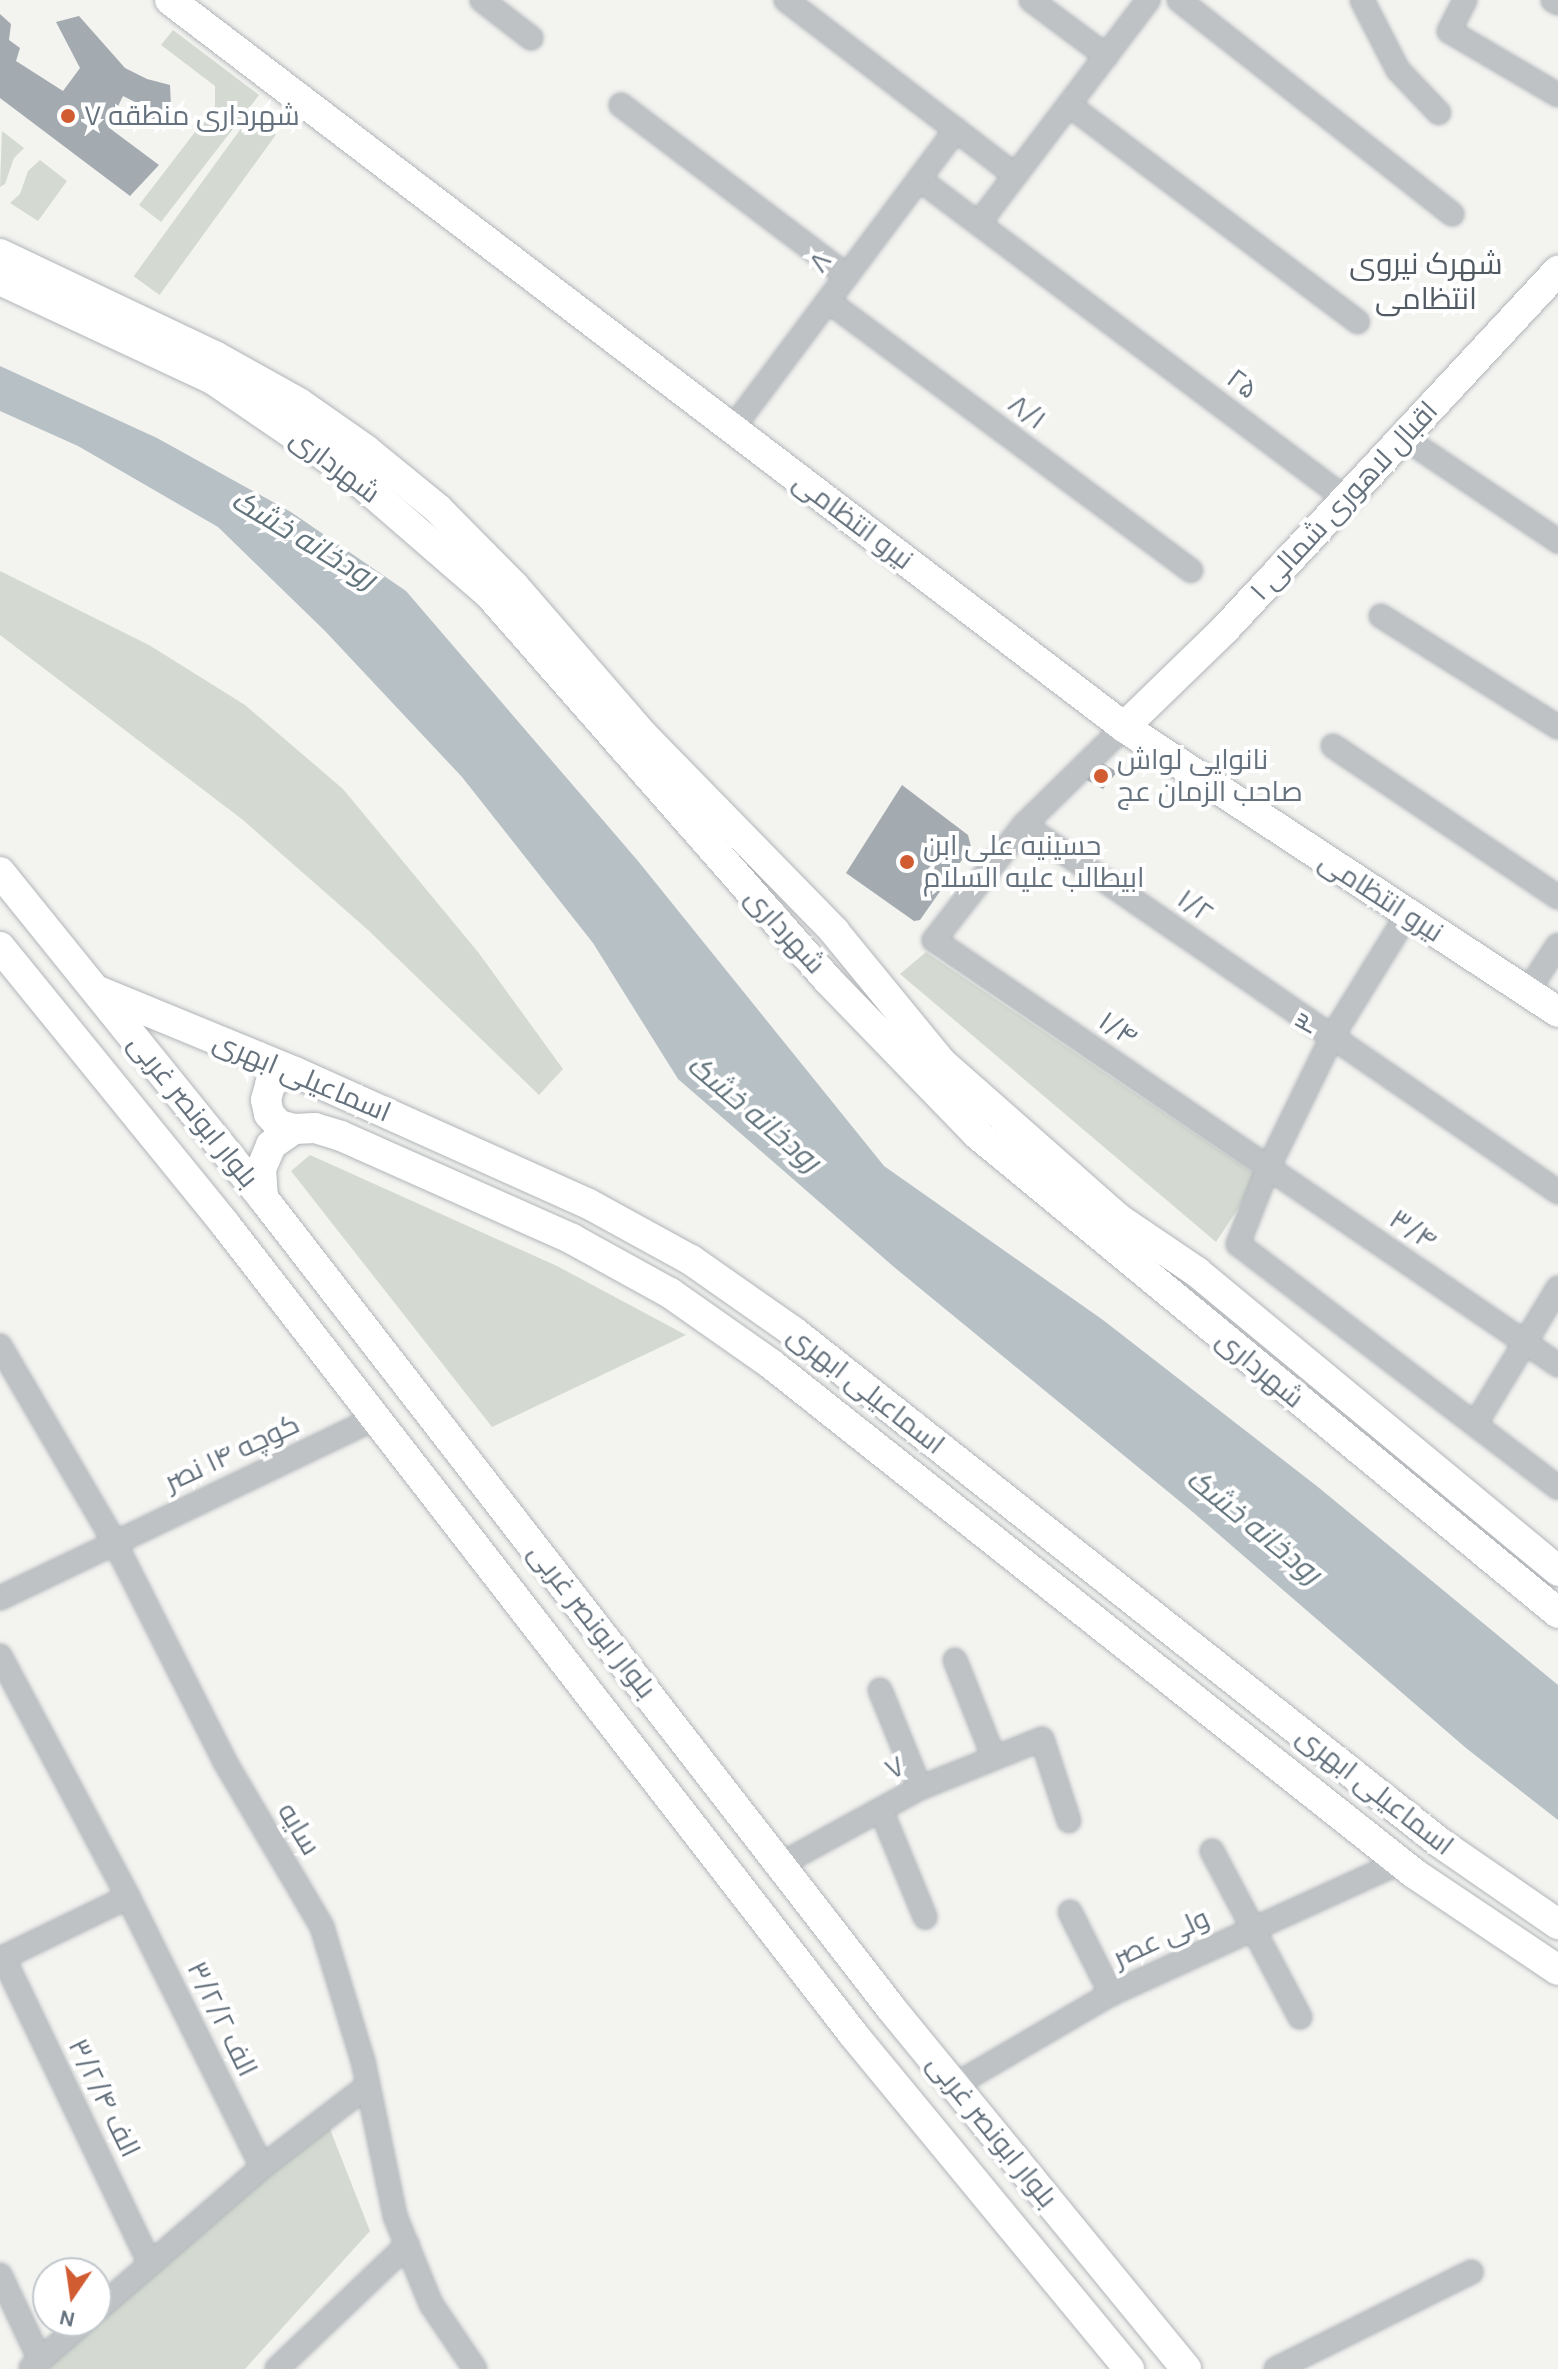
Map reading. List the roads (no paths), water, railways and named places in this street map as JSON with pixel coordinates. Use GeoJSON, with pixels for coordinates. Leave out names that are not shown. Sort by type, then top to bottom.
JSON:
{"type":"FeatureCollection","features":[{"type":"Feature","properties":{"kind":"main road","name":"نیرو انتظامی"},"geometry":{"type":"LineString","coordinates":[[188,5],[732,429],[1124,727],[1558,1012]]}},
{"type":"Feature","properties":{"kind":"main road","name":"شهرداری"},"geometry":{"type":"LineString","coordinates":[[0,254],[215,356],[299,403],[366,450],[438,509],[514,586],[643,735],[834,931],[942,1063],[1119,1219],[1197,1272],[1558,1571]]}},
{"type":"Feature","properties":{"kind":"main road","name":"اقبال لاهوری شمالی ۱"},"geometry":{"type":"LineString","coordinates":[[1124,727],[1226,628],[1558,271]]}},
{"type":"Feature","properties":{"kind":"main road","name":"شهرداری"},"geometry":{"type":"LineString","coordinates":[[0,280],[214,380],[347,471],[489,594],[828,980],[977,1134],[1558,1613]]}},
{"type":"Feature","properties":{"kind":"main road","name":"بلوار ابونصر غربی"},"geometry":{"type":"LineString","coordinates":[[0,872],[263,1198],[955,2085],[1186,2369]]}},
{"type":"Feature","properties":{"kind":"main road","name":"بلوار ابونصر غربی"},"geometry":{"type":"LineString","coordinates":[[0,947],[225,1224],[853,2034],[1129,2369]]}},
{"type":"Feature","properties":{"kind":"main road","name":"اسماعیلی ابهری"},"geometry":{"type":"LineString","coordinates":[[94,989],[295,1072],[589,1204],[691,1260],[794,1332],[1439,1842],[1558,1924]]}},
{"type":"Feature","properties":{"kind":"main road"},"geometry":{"type":"LineString","coordinates":[[294,1129],[279,1125],[269,1114],[266,1100],[270,1085],[281,1075],[295,1072]]}},
{"type":"Feature","properties":{"kind":"main road","name":"اسماعیلی ابهری"},"geometry":{"type":"LineString","coordinates":[[263,1198],[261,1169],[271,1145],[294,1129],[315,1128],[341,1136],[572,1239],[670,1293],[771,1364],[1400,1862],[1558,1970]]}},
{"type":"Feature","properties":{"kind":"main road"},"geometry":{"type":"LineString","coordinates":[[557,1653],[595,1624]]}},
{"type":"Feature","properties":{"kind":"street"},"geometry":{"type":"LineString","coordinates":[[482,0],[531,38]]}},
{"type":"Feature","properties":{"kind":"street"},"geometry":{"type":"LineString","coordinates":[[786,0],[1015,175]]}},
{"type":"Feature","properties":{"kind":"street"},"geometry":{"type":"LineString","coordinates":[[1031,0],[1106,56]]}},
{"type":"Feature","properties":{"kind":"street"},"geometry":{"type":"LineString","coordinates":[[979,223],[1148,0]]}},
{"type":"Feature","properties":{"kind":"street"},"geometry":{"type":"LineString","coordinates":[[1179,0],[1452,214]]}},
{"type":"Feature","properties":{"kind":"street"},"geometry":{"type":"LineString","coordinates":[[1362,0],[1398,70],[1439,113]]}},
{"type":"Feature","properties":{"kind":"street"},"geometry":{"type":"LineString","coordinates":[[1465,0],[1449,31],[1558,95]]}},
{"type":"Feature","properties":{"kind":"street"},"geometry":{"type":"LineString","coordinates":[[1553,0],[1558,3]]}},
{"type":"Feature","properties":{"kind":"street"},"geometry":{"type":"LineString","coordinates":[[621,105],[847,276]]}},
{"type":"Feature","properties":{"kind":"street"},"geometry":{"type":"LineString","coordinates":[[1069,105],[1358,322]]}},
{"type":"Feature","properties":{"kind":"street","name":"۸"},"geometry":{"type":"LineString","coordinates":[[732,429],[956,130]]}},
{"type":"Feature","properties":{"kind":"street","name":"۲۵"},"geometry":{"type":"LineString","coordinates":[[919,179],[1346,499]]}},
{"type":"Feature","properties":{"kind":"street","name":"۸/۱"},"geometry":{"type":"LineString","coordinates":[[828,301],[1191,571]]}},
{"type":"Feature","properties":{"kind":"street"},"geometry":{"type":"LineString","coordinates":[[1403,437],[1558,541]]}},
{"type":"Feature","properties":{"kind":"street"},"geometry":{"type":"LineString","coordinates":[[1381,616],[1558,727]]}},
{"type":"Feature","properties":{"kind":"street"},"geometry":{"type":"LineString","coordinates":[[1024,825],[1124,727]]}},
{"type":"Feature","properties":{"kind":"street"},"geometry":{"type":"LineString","coordinates":[[1333,746],[1558,897]]}},
{"type":"Feature","properties":{"kind":"street","name":"۱/۴"},"geometry":{"type":"LineString","coordinates":[[1024,825],[934,940],[1268,1168]]}},
{"type":"Feature","properties":{"kind":"street","name":"۱/۲"},"geometry":{"type":"LineString","coordinates":[[1024,825],[1558,1192]]}},
{"type":"Feature","properties":{"kind":"street","name":"۳"},"geometry":{"type":"LineString","coordinates":[[1407,915],[1332,1037],[1268,1168],[1238,1244],[1476,1423]]}},
{"type":"Feature","properties":{"kind":"street"},"geometry":{"type":"LineString","coordinates":[[1527,992],[1558,945]]}},
{"type":"Feature","properties":{"kind":"street","name":"۳/۴"},"geometry":{"type":"LineString","coordinates":[[1268,1168],[1558,1365]]}},
{"type":"Feature","properties":{"kind":"street"},"geometry":{"type":"LineString","coordinates":[[1558,1288],[1476,1423],[1558,1488]]}},
{"type":"Feature","properties":{"kind":"street","name":"سایه"},"geometry":{"type":"LineString","coordinates":[[0,1346],[114,1541],[225,1762],[322,1927],[363,2061],[395,2216],[431,2304],[475,2369]]}},
{"type":"Feature","properties":{"kind":"street","name":"کوچه ۱۴ نصر"},"geometry":{"type":"LineString","coordinates":[[0,1598],[376,1418]]}},
{"type":"Feature","properties":{"kind":"street"},"geometry":{"type":"LineString","coordinates":[[0,1656],[128,1897],[2,1958]]}},
{"type":"Feature","properties":{"kind":"street"},"geometry":{"type":"LineString","coordinates":[[955,1660],[994,1758]]}},
{"type":"Feature","properties":{"kind":"street"},"geometry":{"type":"LineString","coordinates":[[880,1690],[920,1788]]}},
{"type":"Feature","properties":{"kind":"street","name":"۷"},"geometry":{"type":"LineString","coordinates":[[781,1864],[920,1788],[1042,1739],[1069,1821]]}},
{"type":"Feature","properties":{"kind":"street"},"geometry":{"type":"LineString","coordinates":[[881,1810],[925,1917]]}},
{"type":"Feature","properties":{"kind":"street"},"geometry":{"type":"LineString","coordinates":[[1212,1851],[1300,2017]]}},
{"type":"Feature","properties":{"kind":"street","name":"ولی عصر"},"geometry":{"type":"LineString","coordinates":[[955,2085],[1111,1994],[1400,1862]]}},
{"type":"Feature","properties":{"kind":"street","name":"۳/۲/۲ الف"},"geometry":{"type":"LineString","coordinates":[[128,1897],[262,2167]]}},
{"type":"Feature","properties":{"kind":"street"},"geometry":{"type":"LineString","coordinates":[[1070,1912],[1111,1994]]}},
{"type":"Feature","properties":{"kind":"street","name":"۳/۲/۴ الف"},"geometry":{"type":"LineString","coordinates":[[2,1958],[150,2264]]}},
{"type":"Feature","properties":{"kind":"street"},"geometry":{"type":"LineString","coordinates":[[112,2297],[262,2167],[367,2086]]}},
{"type":"Feature","properties":{"kind":"street"},"geometry":{"type":"LineString","coordinates":[[277,2369],[407,2245]]}},
{"type":"Feature","properties":{"kind":"street"},"geometry":{"type":"LineString","coordinates":[[1276,2369],[1471,2272]]}},
{"type":"Feature","properties":{"kind":"street"},"geometry":{"type":"LineString","coordinates":[[0,2275],[35,2365],[67,2337]]}},
{"type":"Feature","properties":{"kind":"water","name":"رودخانه خشک"},"geometry":{"type":"Polygon","coordinates":[[[0,366],[157,438],[291,512],[406,591],[638,861],[884,1166],[1103,1320],[1318,1487],[1558,1685],[1558,1820],[1466,1748],[1194,1513],[894,1267],[678,1079],[593,943],[462,777],[325,631],[218,527],[78,446],[0,411],[0,366]]]}},
{"type":"Feature","properties":{"kind":"place","name":"شهرداری منطقه ۷"},"geometry":{"type":"Point","coordinates":[68,116]}},
{"type":"Feature","properties":{"kind":"place","name":"نانوایی لواش صاحب الزمان عج"},"geometry":{"type":"Point","coordinates":[1101,776]}},
{"type":"Feature","properties":{"kind":"place","name":"حسینیه علی ابن ابیطالب علیه السلام"},"geometry":{"type":"Point","coordinates":[907,862]}},
{"type":"Feature","properties":{"kind":"district","name":"شهرک نیروی انتظامی"},"geometry":{"type":"Point","coordinates":[1426,281]}}]}
